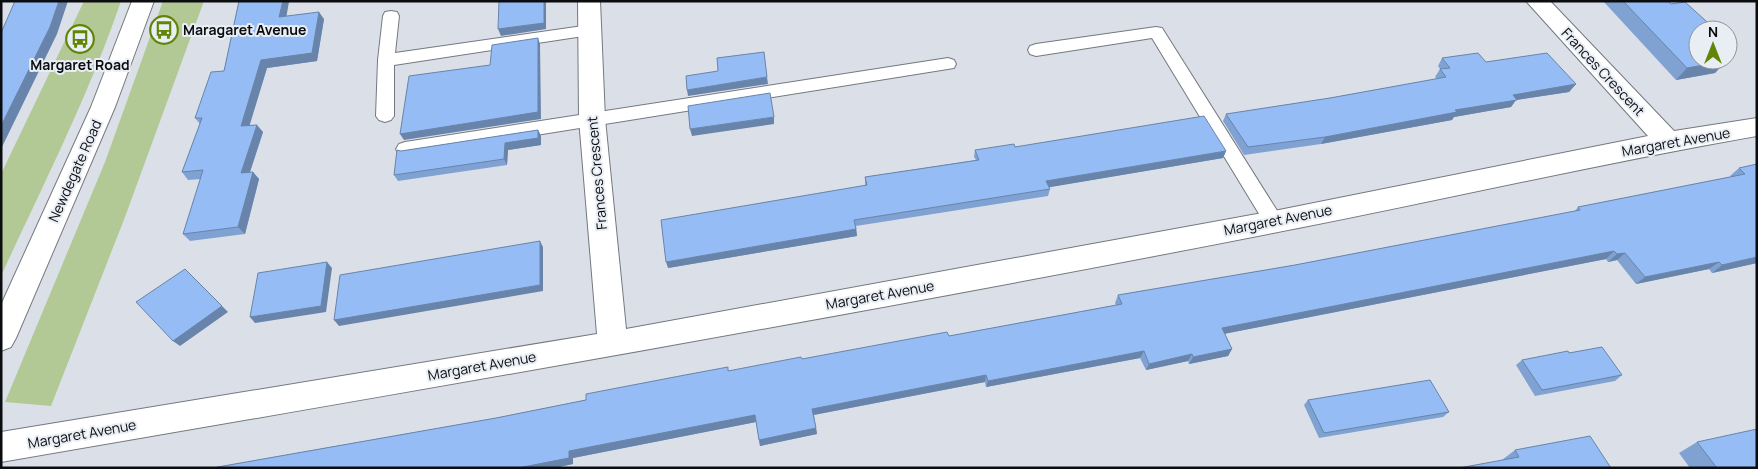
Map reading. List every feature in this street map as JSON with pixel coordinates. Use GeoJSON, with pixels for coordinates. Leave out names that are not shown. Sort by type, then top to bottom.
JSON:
{"type":"FeatureCollection","features":[{"type":"Feature","properties":{"kind":"street","name":"Newdegate Road"},"geometry":{"type":"LineString","coordinates":[[1,338],[103,107],[143,1]]}},
{"type":"Feature","properties":{"kind":"street","name":"Frances Crescent"},"geometry":{"type":"LineString","coordinates":[[589,1],[592,119],[614,344]]}},
{"type":"Feature","properties":{"kind":"street","name":"Frances Crescent"},"geometry":{"type":"LineString","coordinates":[[1537,1],[1668,142]]}},
{"type":"Feature","properties":{"kind":"street","name":"Margaret Avenue"},"geometry":{"type":"LineString","coordinates":[[1,448],[614,344],[1274,222],[1668,142],[1757,127]]}},
{"type":"Feature","properties":{"kind":"lane"},"geometry":{"type":"LineString","coordinates":[[385,116],[386,60],[391,16]]}},
{"type":"Feature","properties":{"kind":"lane"},"geometry":{"type":"LineString","coordinates":[[386,60],[590,30]]}},
{"type":"Feature","properties":{"kind":"lane"},"geometry":{"type":"LineString","coordinates":[[1036,50],[1156,32],[1274,222]]}},
{"type":"Feature","properties":{"kind":"lane"},"geometry":{"type":"LineString","coordinates":[[405,149],[948,64]]}},
{"type":"Feature","properties":{"kind":"green space"},"geometry":{"type":"Polygon","coordinates":[[[84,1],[121,1],[95,71],[1,276],[1,174],[84,1]]]}},
{"type":"Feature","properties":{"kind":"green space"},"geometry":{"type":"Polygon","coordinates":[[[163,1],[204,1],[125,217],[51,406],[5,402],[105,162],[163,1]]]}},
{"type":"Feature","properties":{"kind":"building"},"geometry":{"type":"Polygon","coordinates":[[[15,1],[59,1],[50,27],[1,126],[1,33],[15,1]]]}},
{"type":"Feature","properties":{"kind":"building"},"geometry":{"type":"Polygon","coordinates":[[[239,1],[283,1],[279,17],[319,12],[312,53],[261,60],[241,126],[257,125],[241,173],[253,172],[238,227],[183,234],[203,170],[182,172],[202,118],[195,118],[211,72],[224,71],[239,1]]]}},
{"type":"Feature","properties":{"kind":"building"},"geometry":{"type":"Polygon","coordinates":[[[499,1],[544,1],[544,23],[498,29],[499,1]]]}},
{"type":"Feature","properties":{"kind":"building"},"geometry":{"type":"Polygon","coordinates":[[[1623,1],[1668,1],[1671,4],[1685,2],[1705,20],[1688,20],[1687,68],[1623,1]]]}},
{"type":"Feature","properties":{"kind":"building"},"geometry":{"type":"Polygon","coordinates":[[[538,38],[538,112],[400,134],[409,76],[490,65],[492,45],[538,38]]]}},
{"type":"Feature","properties":{"kind":"building"},"geometry":{"type":"Polygon","coordinates":[[[764,52],[767,77],[687,90],[686,76],[718,71],[717,58],[764,52]]]}},
{"type":"Feature","properties":{"kind":"building"},"geometry":{"type":"Polygon","coordinates":[[[1478,53],[1486,62],[1547,53],[1576,84],[1513,95],[1517,100],[1455,110],[1457,112],[1325,137],[1248,147],[1226,114],[1446,77],[1440,69],[1450,68],[1442,58],[1478,53]]]}},
{"type":"Feature","properties":{"kind":"building"},"geometry":{"type":"Polygon","coordinates":[[[770,93],[774,117],[690,129],[688,106],[770,93]]]}},
{"type":"Feature","properties":{"kind":"building"},"geometry":{"type":"Polygon","coordinates":[[[1204,116],[1226,151],[1046,181],[1050,189],[854,220],[856,229],[666,262],[661,220],[867,185],[865,177],[979,160],[975,150],[1014,144],[1015,147],[1204,116]]]}},
{"type":"Feature","properties":{"kind":"building"},"geometry":{"type":"Polygon","coordinates":[[[538,130],[538,138],[505,143],[504,159],[394,175],[397,150],[401,151],[538,130]]]}},
{"type":"Feature","properties":{"kind":"building"},"geometry":{"type":"Polygon","coordinates":[[[1757,164],[1757,257],[1722,265],[1719,262],[1645,277],[1625,253],[1617,254],[1614,251],[1222,328],[1232,349],[1193,357],[1192,354],[1149,364],[1144,351],[988,381],[986,375],[812,409],[816,428],[759,440],[755,415],[569,451],[569,458],[518,468],[212,468],[496,418],[586,400],[586,394],[728,367],[728,371],[947,332],[949,336],[1122,304],[1118,295],[1295,265],[1580,210],[1578,207],[1745,174],[1739,168],[1757,164]]]}},
{"type":"Feature","properties":{"kind":"building"},"geometry":{"type":"Polygon","coordinates":[[[540,241],[540,285],[334,320],[340,275],[540,241]]]}},
{"type":"Feature","properties":{"kind":"building"},"geometry":{"type":"Polygon","coordinates":[[[327,262],[321,306],[250,317],[258,273],[327,262]]]}},
{"type":"Feature","properties":{"kind":"building"},"geometry":{"type":"Polygon","coordinates":[[[185,269],[222,306],[173,341],[136,302],[185,269]]]}},
{"type":"Feature","properties":{"kind":"building"},"geometry":{"type":"Polygon","coordinates":[[[1602,347],[1622,375],[1542,390],[1522,360],[1568,351],[1569,353],[1602,347]]]}},
{"type":"Feature","properties":{"kind":"building"},"geometry":{"type":"Polygon","coordinates":[[[1430,380],[1449,412],[1324,433],[1308,400],[1430,380]]]}},
{"type":"Feature","properties":{"kind":"building"},"geometry":{"type":"Polygon","coordinates":[[[1757,429],[1757,468],[1717,468],[1697,442],[1757,429]]]}},
{"type":"Feature","properties":{"kind":"building"},"geometry":{"type":"Polygon","coordinates":[[[1590,436],[1611,468],[1459,468],[1519,457],[1515,450],[1590,436]]]}},
{"type":"Feature","properties":{"kind":"place","name":"Maragaret Avenue"},"geometry":{"type":"Point","coordinates":[164,30]}},
{"type":"Feature","properties":{"kind":"place","name":"Margaret Road"},"geometry":{"type":"Point","coordinates":[80,39]}}]}
